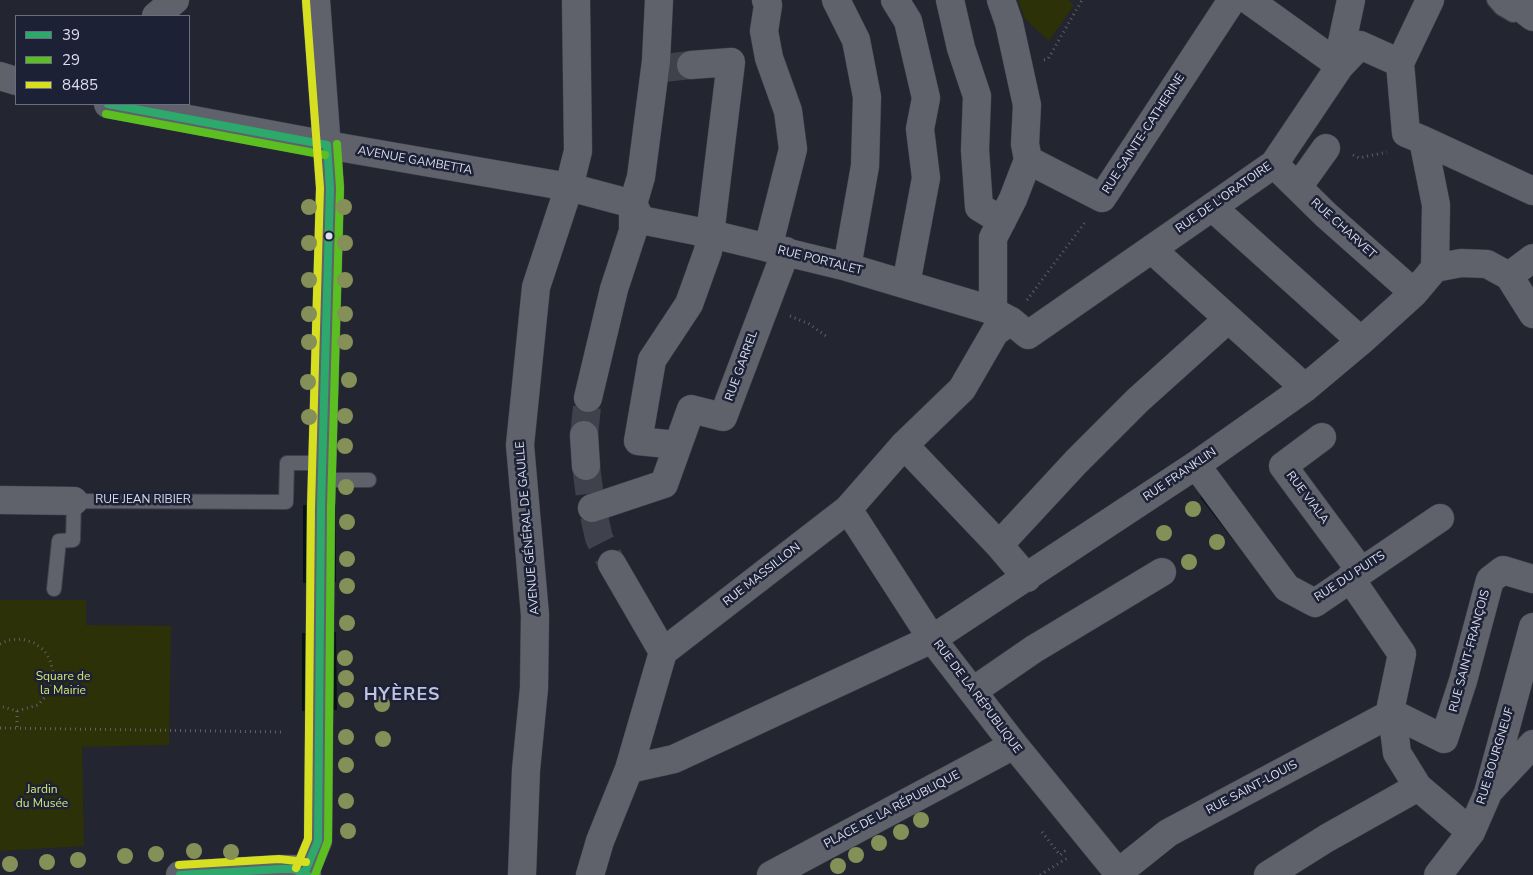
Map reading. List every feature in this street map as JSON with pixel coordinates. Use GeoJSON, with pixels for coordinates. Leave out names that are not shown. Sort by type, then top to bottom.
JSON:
{"type":"FeatureCollection","features":[{"type":"Feature","properties":{"kind":"street"},"geometry":{"type":"LineString","coordinates":[[157,15],[175,0]]}},
{"type":"Feature","properties":{"kind":"street"},"geometry":{"type":"LineString","coordinates":[[180,875],[280,869],[306,874],[318,841],[322,471],[330,188],[316,0]]}},
{"type":"Feature","properties":{"kind":"street","name":"AVENUE GÉNÉRAL DE GAULLE"},"geometry":{"type":"LineString","coordinates":[[522,875],[526,770],[534,688],[535,615],[520,445],[536,287],[569,187],[578,151],[576,0]]}},
{"type":"Feature","properties":{"kind":"street"},"geometry":{"type":"LineString","coordinates":[[588,398],[614,289],[633,231],[634,204],[641,178],[659,68],[659,0]]}},
{"type":"Feature","properties":{"kind":"street","name":"RUE GARREL"},"geometry":{"type":"LineString","coordinates":[[592,507],[664,484],[691,409],[723,417],[765,305],[777,250],[793,149],[788,111],[769,58],[764,32],[768,5],[766,0]]}},
{"type":"Feature","properties":{"kind":"street"},"geometry":{"type":"LineString","coordinates":[[836,0],[856,40],[868,97],[865,166],[846,266]]}},
{"type":"Feature","properties":{"kind":"street"},"geometry":{"type":"LineString","coordinates":[[894,0],[908,21],[926,98],[920,129],[926,178],[906,284]]}},
{"type":"Feature","properties":{"kind":"street"},"geometry":{"type":"LineString","coordinates":[[950,0],[961,48],[977,96],[975,150],[980,206],[1002,221]]}},
{"type":"Feature","properties":{"kind":"street"},"geometry":{"type":"LineString","coordinates":[[1001,0],[1019,64],[1027,105],[1025,144],[1028,160],[993,238],[1002,316]]}},
{"type":"Feature","properties":{"kind":"street","name":"RUE SAINTE-CATHERINE"},"geometry":{"type":"LineString","coordinates":[[1028,160],[1102,198],[1232,0]]}},
{"type":"Feature","properties":{"kind":"street"},"geometry":{"type":"LineString","coordinates":[[1340,57],[1351,0]]}},
{"type":"Feature","properties":{"kind":"street"},"geometry":{"type":"LineString","coordinates":[[1430,0],[1400,63],[1406,133],[1533,191]]}},
{"type":"Feature","properties":{"kind":"street"},"geometry":{"type":"LineString","coordinates":[[1250,1],[1340,57]]}},
{"type":"Feature","properties":{"kind":"street"},"geometry":{"type":"LineString","coordinates":[[1340,57],[1360,45],[1400,63]]}},
{"type":"Feature","properties":{"kind":"street","name":"RUE DE L'ORATOIRE"},"geometry":{"type":"LineString","coordinates":[[1002,316],[1028,335],[1274,164],[1340,57]]}},
{"type":"Feature","properties":{"kind":"street"},"geometry":{"type":"LineString","coordinates":[[677,445],[638,442],[652,360],[689,304],[708,251],[731,62],[691,65]]}},
{"type":"Feature","properties":{"kind":"street"},"geometry":{"type":"LineString","coordinates":[[0,76],[15,81]]}},
{"type":"Feature","properties":{"kind":"street"},"geometry":{"type":"LineString","coordinates":[[0,95],[15,96]]}},
{"type":"Feature","properties":{"kind":"street","name":"AVENUE GAMBETTA"},"geometry":{"type":"LineString","coordinates":[[113,105],[327,145],[569,187],[634,204]]}},
{"type":"Feature","properties":{"kind":"street"},"geometry":{"type":"LineString","coordinates":[[1424,140],[1436,205],[1435,268],[1462,263],[1487,264],[1509,276],[1533,314]]}},
{"type":"Feature","properties":{"kind":"street"},"geometry":{"type":"LineString","coordinates":[[1298,187],[1338,150]]}},
{"type":"Feature","properties":{"kind":"street","name":"RUE CHARVET"},"geometry":{"type":"LineString","coordinates":[[1274,164],[1326,215],[1414,293]]}},
{"type":"Feature","properties":{"kind":"street","name":"RUE PORTALET"},"geometry":{"type":"LineString","coordinates":[[634,204],[641,220],[711,234],[846,266],[1002,316]]}},
{"type":"Feature","properties":{"kind":"street"},"geometry":{"type":"LineString","coordinates":[[1212,207],[1361,341]]}},
{"type":"Feature","properties":{"kind":"street"},"geometry":{"type":"LineString","coordinates":[[1153,248],[1305,388]]}},
{"type":"Feature","properties":{"kind":"street"},"geometry":{"type":"LineString","coordinates":[[1509,276],[1533,258]]}},
{"type":"Feature","properties":{"kind":"street","name":"RUE FRANKLIN"},"geometry":{"type":"LineString","coordinates":[[629,769],[674,759],[932,639],[1196,465],[1305,388],[1414,293],[1435,268]]}},
{"type":"Feature","properties":{"kind":"street","name":"RUE MASSILLON"},"geometry":{"type":"LineString","coordinates":[[663,652],[848,509],[904,445],[962,388],[995,332],[1002,316]]}},
{"type":"Feature","properties":{"kind":"street"},"geometry":{"type":"LineString","coordinates":[[999,545],[1118,421],[1228,318]]}},
{"type":"Feature","properties":{"kind":"street"},"geometry":{"type":"LineString","coordinates":[[584,435],[586,466]]}},
{"type":"Feature","properties":{"kind":"street","name":"RUE VIALA"},"geometry":{"type":"LineString","coordinates":[[1322,437],[1283,466],[1355,574],[1402,654],[1391,706],[1397,753],[1418,787],[1471,832]]}},
{"type":"Feature","properties":{"kind":"street"},"geometry":{"type":"LineString","coordinates":[[904,445],[999,545],[1027,578]]}},
{"type":"Feature","properties":{"kind":"street","name":"RUE DU PUITS"},"geometry":{"type":"LineString","coordinates":[[1196,465],[1287,588],[1314,603],[1440,518]]}},
{"type":"Feature","properties":{"kind":"street","name":"RUE JEAN RIBIER"},"geometry":{"type":"LineString","coordinates":[[0,500],[74,501]]}},
{"type":"Feature","properties":{"kind":"street","name":"RUE DE LA RÉPUBLIQUE"},"geometry":{"type":"LineString","coordinates":[[848,509],[932,639],[1014,745],[1119,874]]}},
{"type":"Feature","properties":{"kind":"street"},"geometry":{"type":"LineString","coordinates":[[590,875],[600,841],[629,769],[663,652],[612,564]]}},
{"type":"Feature","properties":{"kind":"street","name":"RUE SAINT-FRANÇOIS"},"geometry":{"type":"LineString","coordinates":[[1392,713],[1444,739],[1461,689],[1490,580],[1504,570],[1533,579]]}},
{"type":"Feature","properties":{"kind":"street"},"geometry":{"type":"LineString","coordinates":[[972,691],[1034,649],[1162,572]]}},
{"type":"Feature","properties":{"kind":"street","name":"RUE BOURGNEUF"},"geometry":{"type":"LineString","coordinates":[[1438,875],[1471,832],[1488,793],[1533,627]]}},
{"type":"Feature","properties":{"kind":"street","name":"RUE SAINT-LOUIS"},"geometry":{"type":"LineString","coordinates":[[1119,874],[1168,833],[1392,713]]}},
{"type":"Feature","properties":{"kind":"street"},"geometry":{"type":"LineString","coordinates":[[1488,793],[1533,744]]}},
{"type":"Feature","properties":{"kind":"street","name":"PLACE DE LA RÉPUBLIQUE"},"geometry":{"type":"LineString","coordinates":[[771,875],[1014,745]]}},
{"type":"Feature","properties":{"kind":"street"},"geometry":{"type":"LineString","coordinates":[[1268,875],[1327,838],[1418,787]]}},
{"type":"Feature","properties":{"kind":"lane"},"geometry":{"type":"LineString","coordinates":[[1494,0],[1501,8],[1515,16],[1524,10]]}},
{"type":"Feature","properties":{"kind":"lane","name":"RUE JEAN RIBIER"},"geometry":{"type":"LineString","coordinates":[[74,501],[224,500],[286,502],[287,463],[322,471]]}},
{"type":"Feature","properties":{"kind":"lane"},"geometry":{"type":"LineString","coordinates":[[322,471],[369,480]]}},
{"type":"Feature","properties":{"kind":"lane"},"geometry":{"type":"LineString","coordinates":[[54,589],[59,541],[72,540],[74,501]]}},
{"type":"Feature","properties":{"kind":"path"},"geometry":{"type":"LineString","coordinates":[[1019,64],[1048,59],[1082,0]]}},
{"type":"Feature","properties":{"kind":"path"},"geometry":{"type":"LineString","coordinates":[[1338,150],[1359,158],[1402,149],[1424,140]]}},
{"type":"Feature","properties":{"kind":"path"},"geometry":{"type":"LineString","coordinates":[[1002,316],[1091,213]]}},
{"type":"Feature","properties":{"kind":"path"},"geometry":{"type":"LineString","coordinates":[[765,305],[809,324],[829,338]]}},
{"type":"Feature","properties":{"kind":"path"},"geometry":{"type":"LineString","coordinates":[[0,644],[9,640],[22,639],[34,643],[44,650],[50,660],[53,672],[52,685],[38,705],[17,711],[0,706]]}},
{"type":"Feature","properties":{"kind":"path"},"geometry":{"type":"LineString","coordinates":[[17,711],[18,728]]}},
{"type":"Feature","properties":{"kind":"path"},"geometry":{"type":"LineString","coordinates":[[0,728],[282,732]]}},
{"type":"Feature","properties":{"kind":"path"},"geometry":{"type":"LineString","coordinates":[[1040,875],[1049,869]]}},
{"type":"Feature","properties":{"kind":"green space"},"geometry":{"type":"Polygon","coordinates":[[[1018,0],[1068,0],[1074,5],[1049,41],[1025,19],[1018,0]]]}},
{"type":"Feature","properties":{"kind":"green space","name":"Square de la Mairie"},"geometry":{"type":"Polygon","coordinates":[[[0,600],[86,600],[86,625],[171,626],[169,745],[82,747],[84,846],[0,851],[0,600]]]}},
{"type":"Feature","properties":{"kind":"shaded area"},"geometry":{"type":"Polygon","coordinates":[[[1204,495],[1248,552],[1244,554],[1200,497],[1204,495]]]}},
{"type":"Feature","properties":{"kind":"shaded area"},"geometry":{"type":"Polygon","coordinates":[[[329,504],[336,504],[336,582],[329,582],[329,504]]]}},
{"type":"Feature","properties":{"kind":"shaded area"},"geometry":{"type":"Polygon","coordinates":[[[303,505],[311,505],[311,583],[303,583],[303,505]]]}},
{"type":"Feature","properties":{"kind":"shaded area"},"geometry":{"type":"Polygon","coordinates":[[[328,632],[336,632],[337,710],[329,710],[328,632]]]}},
{"type":"Feature","properties":{"kind":"shaded area"},"geometry":{"type":"Polygon","coordinates":[[[302,633],[310,633],[310,711],[302,711],[302,633]]]}},
{"type":"Feature","properties":{"kind":"tunnel"},"geometry":{"type":"LineString","coordinates":[[664,68],[691,65]]}},
{"type":"Feature","properties":{"kind":"tunnel"},"geometry":{"type":"LineString","coordinates":[[584,435],[588,398]]}},
{"type":"Feature","properties":{"kind":"tunnel"},"geometry":{"type":"LineString","coordinates":[[586,466],[590,497]]}},
{"type":"Feature","properties":{"kind":"tunnel"},"geometry":{"type":"LineString","coordinates":[[594,516],[599,538],[612,564]]}},
{"type":"Feature","properties":{"kind":"transit line","name":"8485"},"geometry":{"type":"LineString","coordinates":[[296,868],[308,839],[311,507],[320,188],[306,1]]}},
{"type":"Feature","properties":{"kind":"transit line","name":"39"},"geometry":{"type":"LineString","coordinates":[[113,105],[327,145]]}},
{"type":"Feature","properties":{"kind":"transit line","name":"29"},"geometry":{"type":"LineString","coordinates":[[106,114],[325,155]]}},
{"type":"Feature","properties":{"kind":"transit line","name":"29"},"geometry":{"type":"LineString","coordinates":[[315,875],[328,841],[331,507],[340,188],[337,144]]}},
{"type":"Feature","properties":{"kind":"transit line","name":"39"},"geometry":{"type":"LineString","coordinates":[[305,872],[318,841],[321,507],[330,188],[327,145]]}},
{"type":"Feature","properties":{"kind":"transit line","name":"8485"},"geometry":{"type":"LineString","coordinates":[[179,865],[279,859],[306,862]]}},
{"type":"Feature","properties":{"kind":"transit line","name":"39"},"geometry":{"type":"LineString","coordinates":[[180,875],[280,869],[294,869],[307,875]]}},
{"type":"Feature","properties":{"kind":"district","name":"HYÈRES"},"geometry":{"type":"Point","coordinates":[402,696]}},
{"type":"Feature","properties":{"kind":"park label","name":"Jardin du Musée"},"geometry":{"type":"Point","coordinates":[42,797]}}]}
